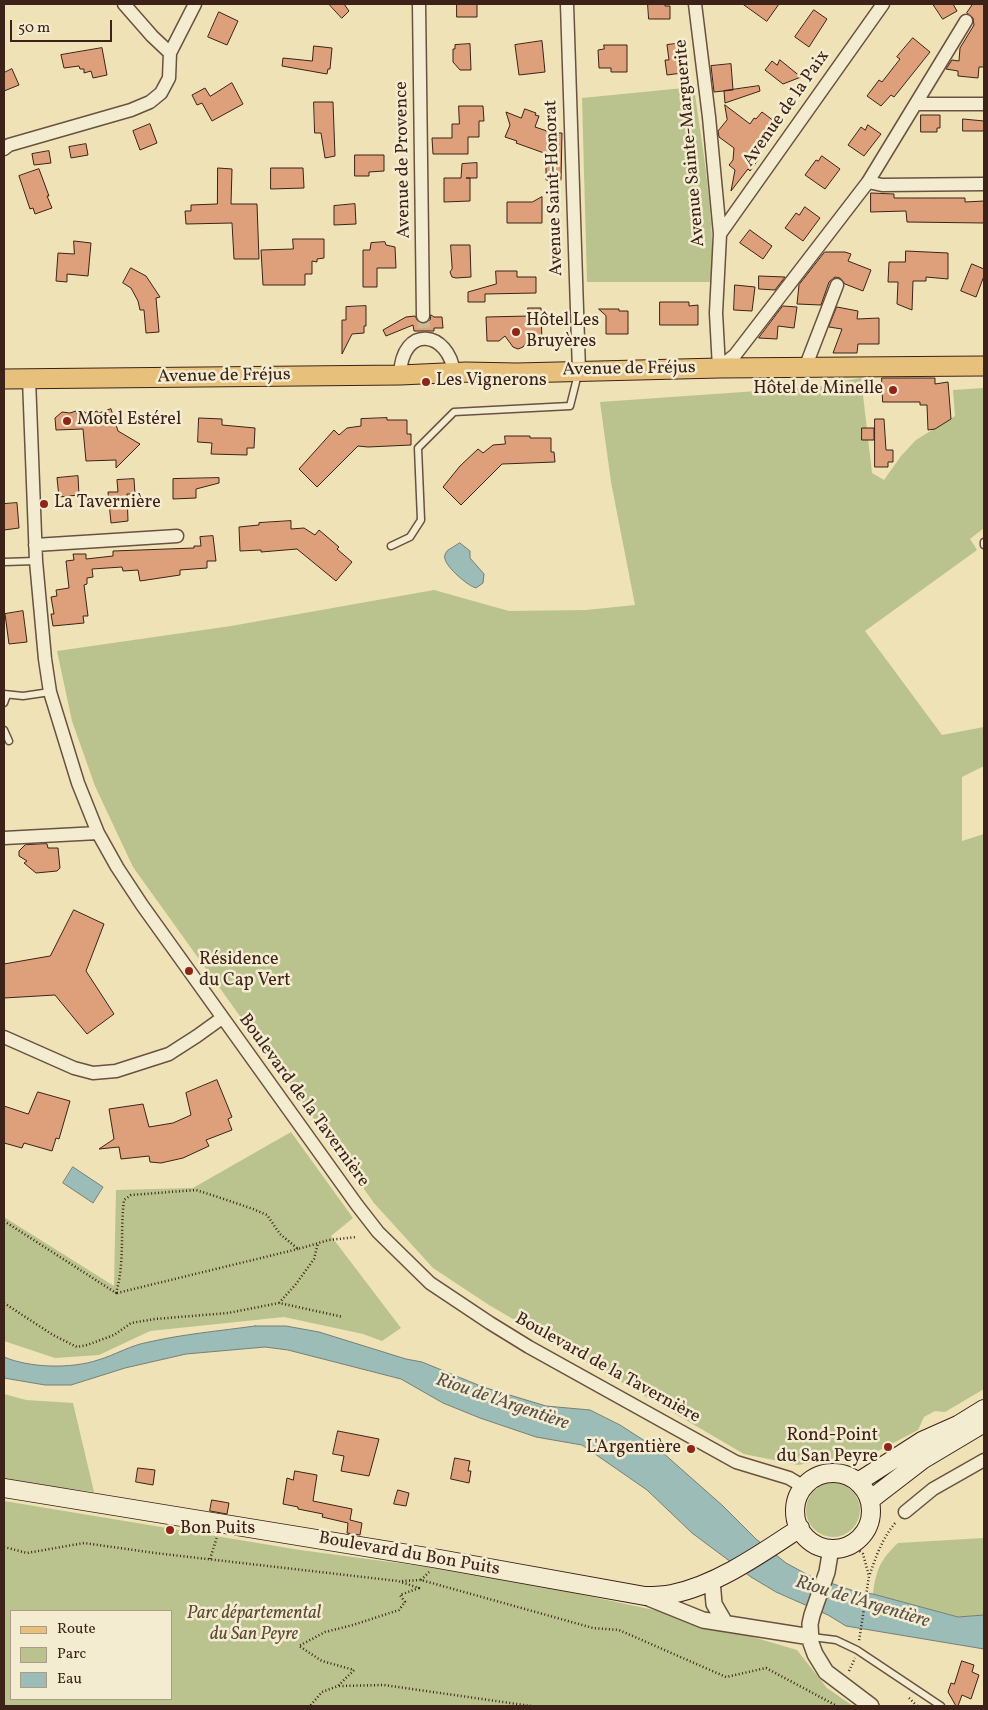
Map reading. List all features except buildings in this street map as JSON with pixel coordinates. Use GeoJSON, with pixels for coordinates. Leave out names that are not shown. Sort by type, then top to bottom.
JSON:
{"type":"FeatureCollection","features":[{"type":"Feature","properties":{"kind":"main road","name":"Avenue de Fréjus"},"geometry":{"type":"LineString","coordinates":[[4,379],[400,375],[719,368],[984,366]]}},
{"type":"Feature","properties":{"kind":"main road"},"geometry":{"type":"LineString","coordinates":[[858,1482],[913,1446],[958,1425],[984,1409]]}},
{"type":"Feature","properties":{"kind":"main road"},"geometry":{"type":"LineString","coordinates":[[870,1500],[922,1460],[984,1423]]}},
{"type":"Feature","properties":{"kind":"main road"},"geometry":{"type":"LineString","coordinates":[[830,1473],[847,1475],[858,1482],[870,1500],[871,1512],[869,1524],[862,1535],[852,1544],[831,1548],[819,1546],[808,1538],[800,1528],[796,1518],[798,1497],[804,1487],[812,1479],[830,1473]]}},
{"type":"Feature","properties":{"kind":"main road","name":"Boulevard du Bon Puits"},"geometry":{"type":"LineString","coordinates":[[4,1488],[439,1559],[645,1596],[672,1594],[718,1577],[800,1528]]}},
{"type":"Feature","properties":{"kind":"street"},"geometry":{"type":"LineString","coordinates":[[124,4],[152,36],[170,52]]}},
{"type":"Feature","properties":{"kind":"street"},"geometry":{"type":"LineString","coordinates":[[4,149],[9,145],[113,115],[150,102],[161,93],[169,78],[170,52],[195,4]]}},
{"type":"Feature","properties":{"kind":"street","name":"Avenue de Provence"},"geometry":{"type":"LineString","coordinates":[[419,4],[424,316]]}},
{"type":"Feature","properties":{"kind":"street","name":"Avenue Saint-Honorat"},"geometry":{"type":"LineString","coordinates":[[567,4],[579,372]]}},
{"type":"Feature","properties":{"kind":"street","name":"Avenue Sainte-Marguerite"},"geometry":{"type":"LineString","coordinates":[[695,4],[709,117],[720,234],[716,313],[719,368]]}},
{"type":"Feature","properties":{"kind":"street","name":"Avenue de la Paix"},"geometry":{"type":"LineString","coordinates":[[720,234],[883,4]]}},
{"type":"Feature","properties":{"kind":"street"},"geometry":{"type":"LineString","coordinates":[[719,368],[735,355],[868,182],[966,21]]}},
{"type":"Feature","properties":{"kind":"street"},"geometry":{"type":"LineString","coordinates":[[916,104],[984,104]]}},
{"type":"Feature","properties":{"kind":"street"},"geometry":{"type":"LineString","coordinates":[[868,182],[882,185],[984,184]]}},
{"type":"Feature","properties":{"kind":"street"},"geometry":{"type":"LineString","coordinates":[[806,368],[837,285]]}},
{"type":"Feature","properties":{"kind":"street"},"geometry":{"type":"LineString","coordinates":[[400,375],[400,363],[404,352],[410,344],[424,335],[446,351],[452,362],[454,373]]}},
{"type":"Feature","properties":{"kind":"street","name":"Boulevard de la Tavernière"},"geometry":{"type":"LineString","coordinates":[[28,379],[36,561],[50,692],[78,783],[98,833],[117,867],[142,905],[357,1205],[378,1232],[430,1283],[529,1347],[736,1462],[789,1478],[804,1487]]}},
{"type":"Feature","properties":{"kind":"street"},"geometry":{"type":"LineString","coordinates":[[35,544],[177,536]]}},
{"type":"Feature","properties":{"kind":"street"},"geometry":{"type":"LineString","coordinates":[[4,838],[98,833]]}},
{"type":"Feature","properties":{"kind":"street"},"geometry":{"type":"LineString","coordinates":[[4,1037],[74,1068],[93,1073],[116,1071],[169,1054],[222,1018]]}},
{"type":"Feature","properties":{"kind":"street"},"geometry":{"type":"LineString","coordinates":[[905,1512],[933,1489],[984,1460]]}},
{"type":"Feature","properties":{"kind":"street"},"geometry":{"type":"LineString","coordinates":[[831,1548],[827,1572],[810,1624],[811,1643],[826,1672],[872,1706]]}},
{"type":"Feature","properties":{"kind":"street"},"geometry":{"type":"LineString","coordinates":[[718,1577],[714,1604],[725,1623]]}},
{"type":"Feature","properties":{"kind":"street"},"geometry":{"type":"LineString","coordinates":[[645,1596],[702,1620],[811,1637]]}},
{"type":"Feature","properties":{"kind":"lane"},"geometry":{"type":"LineString","coordinates":[[391,546],[410,537],[421,520],[418,448],[454,412],[570,406],[579,372]]}},
{"type":"Feature","properties":{"kind":"lane"},"geometry":{"type":"LineString","coordinates":[[4,562],[36,561]]}},
{"type":"Feature","properties":{"kind":"lane"},"geometry":{"type":"LineString","coordinates":[[4,703],[6,694],[23,696],[50,692]]}},
{"type":"Feature","properties":{"kind":"lane"},"geometry":{"type":"LineString","coordinates":[[4,730],[10,741]]}},
{"type":"Feature","properties":{"kind":"lane"},"geometry":{"type":"LineString","coordinates":[[811,1637],[836,1640],[857,1650],[941,1706]]}},
{"type":"Feature","properties":{"kind":"path"},"geometry":{"type":"LineString","coordinates":[[116,1293],[120,1279],[124,1200],[131,1195],[196,1190],[266,1215],[280,1234],[298,1249]]}},
{"type":"Feature","properties":{"kind":"path"},"geometry":{"type":"LineString","coordinates":[[4,1221],[116,1293],[330,1240],[357,1237]]}},
{"type":"Feature","properties":{"kind":"path"},"geometry":{"type":"LineString","coordinates":[[279,1303],[314,1259],[318,1243]]}},
{"type":"Feature","properties":{"kind":"path"},"geometry":{"type":"LineString","coordinates":[[4,1303],[53,1335],[77,1347],[114,1335],[131,1323],[155,1319],[228,1313],[279,1303],[342,1317]]}},
{"type":"Feature","properties":{"kind":"path"},"geometry":{"type":"LineString","coordinates":[[869,1576],[877,1552],[891,1528],[905,1512]]}},
{"type":"Feature","properties":{"kind":"path"},"geometry":{"type":"LineString","coordinates":[[210,1559],[221,1524]]}},
{"type":"Feature","properties":{"kind":"path"},"geometry":{"type":"LineString","coordinates":[[4,1547],[27,1553],[84,1543],[398,1581],[421,1580],[594,1628],[619,1630],[726,1677],[766,1668],[837,1706]]}},
{"type":"Feature","properties":{"kind":"path"},"geometry":{"type":"LineString","coordinates":[[852,1544],[863,1554],[869,1576],[860,1635]]}},
{"type":"Feature","properties":{"kind":"path"},"geometry":{"type":"LineString","coordinates":[[338,1686],[354,1670],[322,1662],[299,1646],[325,1632],[399,1610],[405,1602],[400,1595],[419,1588],[398,1581]]}},
{"type":"Feature","properties":{"kind":"path"},"geometry":{"type":"LineString","coordinates":[[848,1674],[855,1656]]}},
{"type":"Feature","properties":{"kind":"path"},"geometry":{"type":"LineString","coordinates":[[310,1706],[322,1692],[338,1686],[384,1685],[531,1706]]}},
{"type":"Feature","properties":{"kind":"green space"},"geometry":{"type":"Polygon","coordinates":[[[694,87],[710,208],[712,282],[587,282],[582,98],[694,87]]]}},
{"type":"Feature","properties":{"kind":"green space"},"geometry":{"type":"Polygon","coordinates":[[[861,378],[872,473],[884,480],[901,456],[916,440],[955,416],[953,390],[984,388],[984,528],[970,539],[977,550],[865,631],[942,735],[984,727],[984,766],[962,777],[962,841],[984,834],[984,1389],[945,1412],[935,1411],[924,1417],[918,1430],[878,1451],[798,1465],[744,1454],[489,1305],[433,1268],[374,1203],[133,867],[95,786],[72,721],[57,651],[231,626],[434,590],[509,611],[586,610],[635,605],[611,482],[600,402],[843,385],[844,381],[861,378]]]}},
{"type":"Feature","properties":{"kind":"green space"},"geometry":{"type":"Polygon","coordinates":[[[291,1132],[353,1218],[331,1236],[401,1328],[382,1341],[363,1334],[284,1317],[150,1331],[99,1355],[55,1358],[4,1341],[4,1217],[114,1286],[116,1190],[193,1188],[291,1132]]]}},
{"type":"Feature","properties":{"kind":"green space"},"geometry":{"type":"Polygon","coordinates":[[[4,1394],[26,1400],[73,1403],[94,1492],[4,1480],[4,1394]]]}},
{"type":"Feature","properties":{"kind":"green space"},"geometry":{"type":"Polygon","coordinates":[[[828,1483],[838,1483],[848,1487],[856,1495],[860,1510],[856,1525],[848,1533],[838,1537],[828,1537],[818,1533],[810,1525],[806,1515],[806,1505],[810,1495],[818,1487],[828,1483]]]}},
{"type":"Feature","properties":{"kind":"green space","name":"Parc départemental du San Peyre"},"geometry":{"type":"Polygon","coordinates":[[[4,1501],[300,1550],[488,1575],[678,1615],[797,1650],[827,1688],[853,1706],[4,1706],[4,1501]]]}},
{"type":"Feature","properties":{"kind":"green space"},"geometry":{"type":"Polygon","coordinates":[[[984,1538],[984,1615],[958,1617],[873,1594],[880,1566],[898,1543],[984,1538]]]}},
{"type":"Feature","properties":{"kind":"water"},"geometry":{"type":"Polygon","coordinates":[[[460,543],[470,551],[470,558],[484,574],[483,583],[476,588],[458,576],[445,559],[447,551],[460,543]]]}},
{"type":"Feature","properties":{"kind":"water"},"geometry":{"type":"Polygon","coordinates":[[[73,1167],[103,1187],[93,1203],[63,1183],[73,1167]]]}},
{"type":"Feature","properties":{"kind":"water","name":"Riou de l'Argentière"},"geometry":{"type":"Polygon","coordinates":[[[255,1326],[286,1326],[319,1332],[406,1359],[422,1362],[483,1387],[546,1406],[590,1410],[620,1425],[662,1452],[723,1506],[756,1539],[786,1563],[810,1576],[854,1591],[873,1594],[958,1617],[984,1615],[984,1649],[846,1626],[828,1615],[776,1592],[751,1577],[692,1533],[647,1490],[582,1445],[536,1437],[480,1418],[443,1403],[401,1379],[288,1350],[265,1347],[186,1354],[125,1368],[71,1385],[45,1385],[4,1378],[4,1357],[14,1361],[38,1365],[76,1365],[111,1356],[142,1343],[255,1326]]]}},
{"type":"Feature","properties":{"kind":"tunnel"},"geometry":{"type":"LineString","coordinates":[[423,316],[424,331]]}},
{"type":"Feature","properties":{"kind":"place","name":"Hôtel Les Bruyères"},"geometry":{"type":"Point","coordinates":[516,332]}},
{"type":"Feature","properties":{"kind":"place","name":"Les Vignerons"},"geometry":{"type":"Point","coordinates":[426,382]}},
{"type":"Feature","properties":{"kind":"place","name":"Hôtel de Minelle"},"geometry":{"type":"Point","coordinates":[893,390]}},
{"type":"Feature","properties":{"kind":"place","name":"Motel Estérel"},"geometry":{"type":"Point","coordinates":[67,421]}},
{"type":"Feature","properties":{"kind":"place","name":"La Tavernière"},"geometry":{"type":"Point","coordinates":[44,504]}},
{"type":"Feature","properties":{"kind":"place","name":"Résidence du Cap Vert"},"geometry":{"type":"Point","coordinates":[189,971]}},
{"type":"Feature","properties":{"kind":"place","name":"Rond-Point du San Peyre"},"geometry":{"type":"Point","coordinates":[888,1447]}},
{"type":"Feature","properties":{"kind":"place","name":"L'Argentière"},"geometry":{"type":"Point","coordinates":[691,1449]}},
{"type":"Feature","properties":{"kind":"place","name":"Bon Puits"},"geometry":{"type":"Point","coordinates":[170,1530]}}]}
